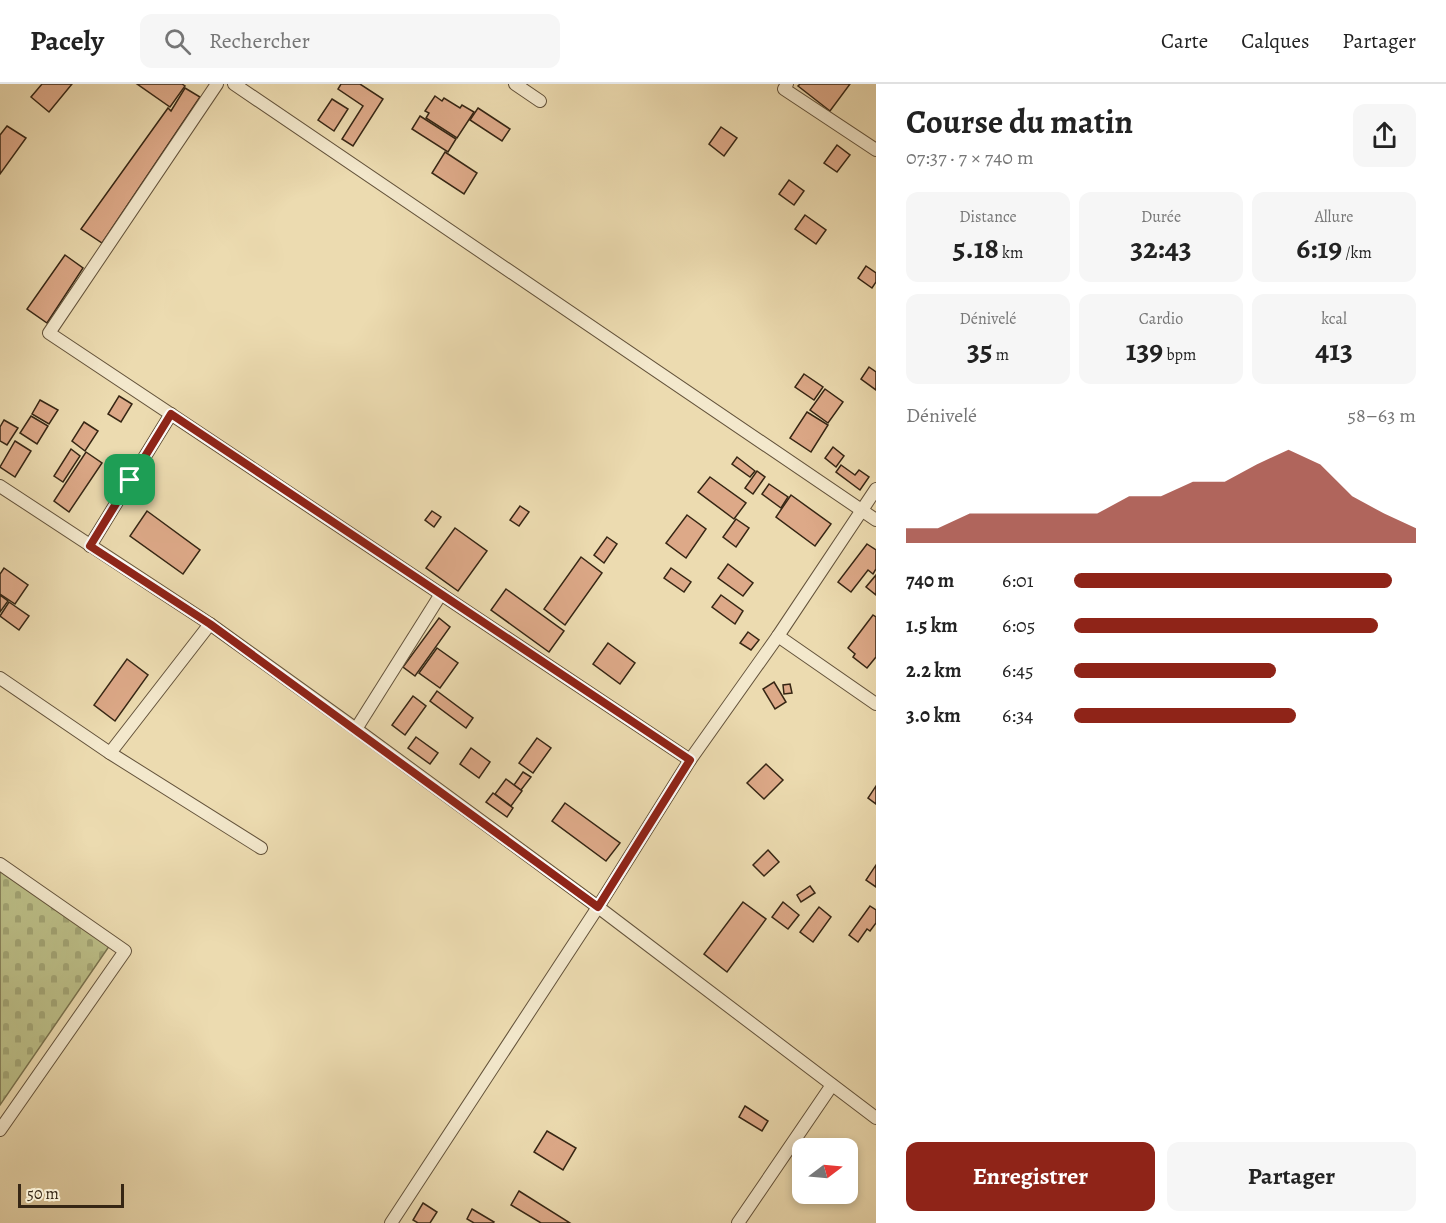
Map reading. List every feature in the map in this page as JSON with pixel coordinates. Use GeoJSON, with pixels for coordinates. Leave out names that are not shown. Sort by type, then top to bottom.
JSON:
{"type":"FeatureCollection","features":[{"type":"Feature","properties":{"kind":"street"},"geometry":{"type":"LineString","coordinates":[[217,84],[49,333],[690,760]]}},
{"type":"Feature","properties":{"kind":"street"},"geometry":{"type":"LineString","coordinates":[[234,84],[876,520]]}},
{"type":"Feature","properties":{"kind":"street"},"geometry":{"type":"LineString","coordinates":[[515,84],[540,101]]}},
{"type":"Feature","properties":{"kind":"street"},"geometry":{"type":"LineString","coordinates":[[787,84],[784,89],[876,150]]}},
{"type":"Feature","properties":{"kind":"street"},"geometry":{"type":"LineString","coordinates":[[90,546],[171,414]]}},
{"type":"Feature","properties":{"kind":"street"},"geometry":{"type":"LineString","coordinates":[[0,486],[210,624],[356,729],[598,907],[876,1118]]}},
{"type":"Feature","properties":{"kind":"street"},"geometry":{"type":"LineString","coordinates":[[391,1223],[598,907],[690,760],[778,636],[876,489]]}},
{"type":"Feature","properties":{"kind":"street"},"geometry":{"type":"LineString","coordinates":[[356,729],[441,594]]}},
{"type":"Feature","properties":{"kind":"street"},"geometry":{"type":"LineString","coordinates":[[110,753],[210,624]]}},
{"type":"Feature","properties":{"kind":"street"},"geometry":{"type":"LineString","coordinates":[[778,636],[876,704]]}},
{"type":"Feature","properties":{"kind":"street"},"geometry":{"type":"LineString","coordinates":[[0,678],[110,753],[261,848]]}},
{"type":"Feature","properties":{"kind":"street"},"geometry":{"type":"LineString","coordinates":[[0,864],[125,951],[0,1130]]}},
{"type":"Feature","properties":{"kind":"street"},"geometry":{"type":"LineString","coordinates":[[738,1223],[832,1085]]}},
{"type":"Feature","properties":{"kind":"green space"},"geometry":{"type":"Polygon","coordinates":[[[0,868],[110,945],[0,1105],[0,868]]]}},
{"type":"Feature","properties":{"kind":"building"},"geometry":{"type":"Polygon","coordinates":[[[42,84],[72,84],[49,112],[31,97],[42,84]]]}},
{"type":"Feature","properties":{"kind":"building"},"geometry":{"type":"Polygon","coordinates":[[[137,84],[182,84],[185,86],[170,107],[137,84]]]}},
{"type":"Feature","properties":{"kind":"building"},"geometry":{"type":"Polygon","coordinates":[[[341,84],[360,84],[383,99],[353,146],[342,139],[363,106],[338,89],[341,84]]]}},
{"type":"Feature","properties":{"kind":"building"},"geometry":{"type":"Polygon","coordinates":[[[800,84],[850,84],[830,111],[798,86],[800,84]]]}},
{"type":"Feature","properties":{"kind":"building"},"geometry":{"type":"Polygon","coordinates":[[[185,88],[200,97],[102,243],[81,229],[168,108],[171,111],[185,88]]]}},
{"type":"Feature","properties":{"kind":"building"},"geometry":{"type":"Polygon","coordinates":[[[435,96],[442,101],[444,98],[460,108],[462,105],[474,112],[457,138],[426,118],[429,113],[425,111],[435,96]]]}},
{"type":"Feature","properties":{"kind":"building"},"geometry":{"type":"Polygon","coordinates":[[[332,99],[348,109],[334,131],[318,120],[332,99]]]}},
{"type":"Feature","properties":{"kind":"building"},"geometry":{"type":"Polygon","coordinates":[[[478,108],[510,129],[502,141],[470,120],[478,108]]]}},
{"type":"Feature","properties":{"kind":"building"},"geometry":{"type":"Polygon","coordinates":[[[420,116],[456,139],[448,152],[412,129],[420,116]]]}},
{"type":"Feature","properties":{"kind":"building"},"geometry":{"type":"Polygon","coordinates":[[[7,126],[26,138],[0,174],[0,135],[7,126]]]}},
{"type":"Feature","properties":{"kind":"building"},"geometry":{"type":"Polygon","coordinates":[[[721,127],[737,138],[724,156],[709,144],[721,127]]]}},
{"type":"Feature","properties":{"kind":"building"},"geometry":{"type":"Polygon","coordinates":[[[837,145],[850,155],[837,172],[824,163],[837,145]]]}},
{"type":"Feature","properties":{"kind":"building"},"geometry":{"type":"Polygon","coordinates":[[[445,152],[477,173],[464,194],[432,173],[445,152]]]}},
{"type":"Feature","properties":{"kind":"building"},"geometry":{"type":"Polygon","coordinates":[[[789,180],[804,191],[794,205],[779,194],[789,180]]]}},
{"type":"Feature","properties":{"kind":"building"},"geometry":{"type":"Polygon","coordinates":[[[805,215],[826,230],[816,244],[795,229],[805,215]]]}},
{"type":"Feature","properties":{"kind":"building"},"geometry":{"type":"Polygon","coordinates":[[[65,255],[83,268],[47,323],[27,309],[65,255]]]}},
{"type":"Feature","properties":{"kind":"building"},"geometry":{"type":"Polygon","coordinates":[[[866,266],[876,273],[876,282],[872,288],[858,278],[866,266]]]}},
{"type":"Feature","properties":{"kind":"building"},"geometry":{"type":"Polygon","coordinates":[[[869,367],[876,372],[876,390],[861,379],[869,367]]]}},
{"type":"Feature","properties":{"kind":"building"},"geometry":{"type":"Polygon","coordinates":[[[804,374],[823,387],[814,400],[795,387],[804,374]]]}},
{"type":"Feature","properties":{"kind":"building"},"geometry":{"type":"Polygon","coordinates":[[[825,389],[843,402],[828,423],[810,410],[825,389]]]}},
{"type":"Feature","properties":{"kind":"building"},"geometry":{"type":"Polygon","coordinates":[[[119,396],[132,404],[121,422],[108,414],[119,396]]]}},
{"type":"Feature","properties":{"kind":"building"},"geometry":{"type":"Polygon","coordinates":[[[40,400],[58,410],[49,424],[32,414],[40,400]]]}},
{"type":"Feature","properties":{"kind":"building"},"geometry":{"type":"Polygon","coordinates":[[[807,412],[828,425],[811,452],[790,438],[807,412]]]}},
{"type":"Feature","properties":{"kind":"building"},"geometry":{"type":"Polygon","coordinates":[[[31,416],[48,426],[37,444],[20,433],[31,416]]]}},
{"type":"Feature","properties":{"kind":"building"},"geometry":{"type":"Polygon","coordinates":[[[4,420],[18,428],[7,445],[0,441],[0,427],[4,420]]]}},
{"type":"Feature","properties":{"kind":"building"},"geometry":{"type":"Polygon","coordinates":[[[84,422],[98,431],[85,451],[72,441],[84,422]]]}},
{"type":"Feature","properties":{"kind":"building"},"geometry":{"type":"Polygon","coordinates":[[[15,441],[31,451],[15,477],[0,467],[15,441]]]}},
{"type":"Feature","properties":{"kind":"building"},"geometry":{"type":"Polygon","coordinates":[[[833,447],[844,456],[836,467],[825,458],[833,447]]]}},
{"type":"Feature","properties":{"kind":"building"},"geometry":{"type":"Polygon","coordinates":[[[71,449],[80,456],[63,482],[54,476],[71,449]]]}},
{"type":"Feature","properties":{"kind":"building"},"geometry":{"type":"Polygon","coordinates":[[[86,452],[102,463],[69,512],[54,501],[86,452]]]}},
{"type":"Feature","properties":{"kind":"building"},"geometry":{"type":"Polygon","coordinates":[[[737,457],[755,471],[750,477],[732,464],[737,457]]]}},
{"type":"Feature","properties":{"kind":"building"},"geometry":{"type":"Polygon","coordinates":[[[841,465],[855,475],[859,470],[869,477],[860,490],[836,472],[841,465]]]}},
{"type":"Feature","properties":{"kind":"building"},"geometry":{"type":"Polygon","coordinates":[[[757,471],[765,477],[753,494],[745,488],[757,471]]]}},
{"type":"Feature","properties":{"kind":"building"},"geometry":{"type":"Polygon","coordinates":[[[710,477],[746,503],[734,519],[698,492],[710,477]]]}},
{"type":"Feature","properties":{"kind":"building"},"geometry":{"type":"Polygon","coordinates":[[[769,484],[788,497],[781,508],[762,494],[769,484]]]}},
{"type":"Feature","properties":{"kind":"building"},"geometry":{"type":"Polygon","coordinates":[[[791,495],[831,524],[815,546],[776,517],[791,495]]]}},
{"type":"Feature","properties":{"kind":"building"},"geometry":{"type":"Polygon","coordinates":[[[520,506],[529,512],[519,526],[510,520],[520,506]]]}},
{"type":"Feature","properties":{"kind":"building"},"geometry":{"type":"Polygon","coordinates":[[[147,511],[200,550],[183,574],[130,536],[147,511]]]}},
{"type":"Feature","properties":{"kind":"building"},"geometry":{"type":"Polygon","coordinates":[[[432,511],[441,517],[434,527],[425,520],[432,511]]]}},
{"type":"Feature","properties":{"kind":"building"},"geometry":{"type":"Polygon","coordinates":[[[687,515],[706,529],[686,558],[666,543],[687,515]]]}},
{"type":"Feature","properties":{"kind":"building"},"geometry":{"type":"Polygon","coordinates":[[[736,519],[749,528],[736,547],[723,537],[736,519]]]}},
{"type":"Feature","properties":{"kind":"building"},"geometry":{"type":"Polygon","coordinates":[[[455,528],[487,551],[458,591],[426,568],[455,528]]]}},
{"type":"Feature","properties":{"kind":"building"},"geometry":{"type":"Polygon","coordinates":[[[607,537],[617,544],[604,563],[594,555],[607,537]]]}},
{"type":"Feature","properties":{"kind":"building"},"geometry":{"type":"Polygon","coordinates":[[[867,544],[876,550],[876,569],[873,574],[868,570],[851,592],[838,582],[867,544]]]}},
{"type":"Feature","properties":{"kind":"building"},"geometry":{"type":"Polygon","coordinates":[[[581,557],[602,573],[565,625],[544,609],[581,557]]]}},
{"type":"Feature","properties":{"kind":"building"},"geometry":{"type":"Polygon","coordinates":[[[728,564],[753,583],[743,596],[718,578],[728,564]]]}},
{"type":"Feature","properties":{"kind":"building"},"geometry":{"type":"Polygon","coordinates":[[[4,568],[28,585],[15,604],[0,594],[0,574],[4,568]]]}},
{"type":"Feature","properties":{"kind":"building"},"geometry":{"type":"Polygon","coordinates":[[[671,568],[691,582],[684,592],[664,578],[671,568]]]}},
{"type":"Feature","properties":{"kind":"building"},"geometry":{"type":"Polygon","coordinates":[[[876,575],[876,595],[866,587],[876,575]]]}},
{"type":"Feature","properties":{"kind":"building"},"geometry":{"type":"Polygon","coordinates":[[[506,589],[564,631],[549,652],[491,610],[506,589]]]}},
{"type":"Feature","properties":{"kind":"building"},"geometry":{"type":"Polygon","coordinates":[[[0,595],[8,601],[0,612],[0,595]]]}},
{"type":"Feature","properties":{"kind":"building"},"geometry":{"type":"Polygon","coordinates":[[[721,595],[743,611],[735,624],[712,607],[721,595]]]}},
{"type":"Feature","properties":{"kind":"building"},"geometry":{"type":"Polygon","coordinates":[[[9,602],[29,616],[19,630],[0,616],[9,602]]]}},
{"type":"Feature","properties":{"kind":"building"},"geometry":{"type":"Polygon","coordinates":[[[873,615],[876,617],[876,657],[867,668],[853,657],[855,654],[848,648],[873,615]]]}},
{"type":"Feature","properties":{"kind":"building"},"geometry":{"type":"Polygon","coordinates":[[[439,618],[450,627],[415,676],[403,667],[439,618]]]}},
{"type":"Feature","properties":{"kind":"building"},"geometry":{"type":"Polygon","coordinates":[[[748,632],[759,640],[751,650],[740,643],[748,632]]]}},
{"type":"Feature","properties":{"kind":"building"},"geometry":{"type":"Polygon","coordinates":[[[608,643],[635,663],[620,684],[593,664],[608,643]]]}},
{"type":"Feature","properties":{"kind":"building"},"geometry":{"type":"Polygon","coordinates":[[[437,648],[458,663],[440,688],[419,673],[437,648]]]}},
{"type":"Feature","properties":{"kind":"building"},"geometry":{"type":"Polygon","coordinates":[[[127,659],[148,675],[115,721],[94,705],[127,659]]]}},
{"type":"Feature","properties":{"kind":"building"},"geometry":{"type":"Polygon","coordinates":[[[774,682],[786,702],[775,709],[763,689],[774,682]]]}},
{"type":"Feature","properties":{"kind":"building"},"geometry":{"type":"Polygon","coordinates":[[[790,684],[792,693],[784,694],[783,685],[790,684]]]}},
{"type":"Feature","properties":{"kind":"building"},"geometry":{"type":"Polygon","coordinates":[[[437,691],[473,718],[466,728],[430,701],[437,691]]]}},
{"type":"Feature","properties":{"kind":"building"},"geometry":{"type":"Polygon","coordinates":[[[413,696],[426,706],[405,735],[392,725],[413,696]]]}},
{"type":"Feature","properties":{"kind":"building"},"geometry":{"type":"Polygon","coordinates":[[[416,737],[438,753],[430,764],[408,748],[416,737]]]}},
{"type":"Feature","properties":{"kind":"building"},"geometry":{"type":"Polygon","coordinates":[[[537,738],[551,748],[533,773],[519,763],[537,738]]]}},
{"type":"Feature","properties":{"kind":"building"},"geometry":{"type":"Polygon","coordinates":[[[471,748],[490,762],[479,778],[460,764],[471,748]]]}},
{"type":"Feature","properties":{"kind":"building"},"geometry":{"type":"Polygon","coordinates":[[[766,764],[783,780],[764,799],[747,783],[766,764]]]}},
{"type":"Feature","properties":{"kind":"building"},"geometry":{"type":"Polygon","coordinates":[[[523,772],[531,777],[521,790],[514,785],[523,772]]]}},
{"type":"Feature","properties":{"kind":"building"},"geometry":{"type":"Polygon","coordinates":[[[506,779],[522,791],[511,806],[495,794],[506,779]]]}},
{"type":"Feature","properties":{"kind":"building"},"geometry":{"type":"Polygon","coordinates":[[[876,786],[876,804],[868,798],[876,786]]]}},
{"type":"Feature","properties":{"kind":"building"},"geometry":{"type":"Polygon","coordinates":[[[493,793],[513,808],[507,817],[486,802],[493,793]]]}},
{"type":"Feature","properties":{"kind":"building"},"geometry":{"type":"Polygon","coordinates":[[[565,803],[620,843],[606,861],[552,821],[565,803]]]}},
{"type":"Feature","properties":{"kind":"building"},"geometry":{"type":"Polygon","coordinates":[[[768,850],[779,862],[764,876],[753,865],[768,850]]]}},
{"type":"Feature","properties":{"kind":"building"},"geometry":{"type":"Polygon","coordinates":[[[876,865],[876,887],[866,880],[876,865]]]}},
{"type":"Feature","properties":{"kind":"building"},"geometry":{"type":"Polygon","coordinates":[[[810,886],[815,893],[801,902],[797,895],[810,886]]]}},
{"type":"Feature","properties":{"kind":"building"},"geometry":{"type":"Polygon","coordinates":[[[743,902],[766,919],[727,972],[704,954],[743,902]]]}},
{"type":"Feature","properties":{"kind":"building"},"geometry":{"type":"Polygon","coordinates":[[[783,902],[799,915],[788,929],[772,917],[783,902]]]}},
{"type":"Feature","properties":{"kind":"building"},"geometry":{"type":"Polygon","coordinates":[[[870,906],[876,910],[876,923],[870,931],[867,929],[858,942],[849,935],[870,906]]]}},
{"type":"Feature","properties":{"kind":"building"},"geometry":{"type":"Polygon","coordinates":[[[819,907],[831,917],[813,942],[800,932],[819,907]]]}},
{"type":"Feature","properties":{"kind":"building"},"geometry":{"type":"Polygon","coordinates":[[[745,1106],[768,1121],[762,1131],[739,1117],[745,1106]]]}},
{"type":"Feature","properties":{"kind":"building"},"geometry":{"type":"Polygon","coordinates":[[[547,1131],[576,1148],[563,1170],[534,1152],[547,1131]]]}},
{"type":"Feature","properties":{"kind":"building"},"geometry":{"type":"Polygon","coordinates":[[[519,1191],[570,1223],[541,1223],[511,1205],[519,1191]]]}},
{"type":"Feature","properties":{"kind":"building"},"geometry":{"type":"Polygon","coordinates":[[[423,1203],[437,1212],[430,1223],[418,1223],[413,1220],[423,1203]]]}},
{"type":"Feature","properties":{"kind":"building"},"geometry":{"type":"Polygon","coordinates":[[[472,1209],[494,1222],[474,1223],[467,1219],[472,1209]]]}},
{"type":"Feature","properties":{"kind":"route"},"geometry":{"type":"LineString","coordinates":[[171,414],[690,760],[598,907],[210,624],[90,546],[130,480],[171,414]]}}]}
